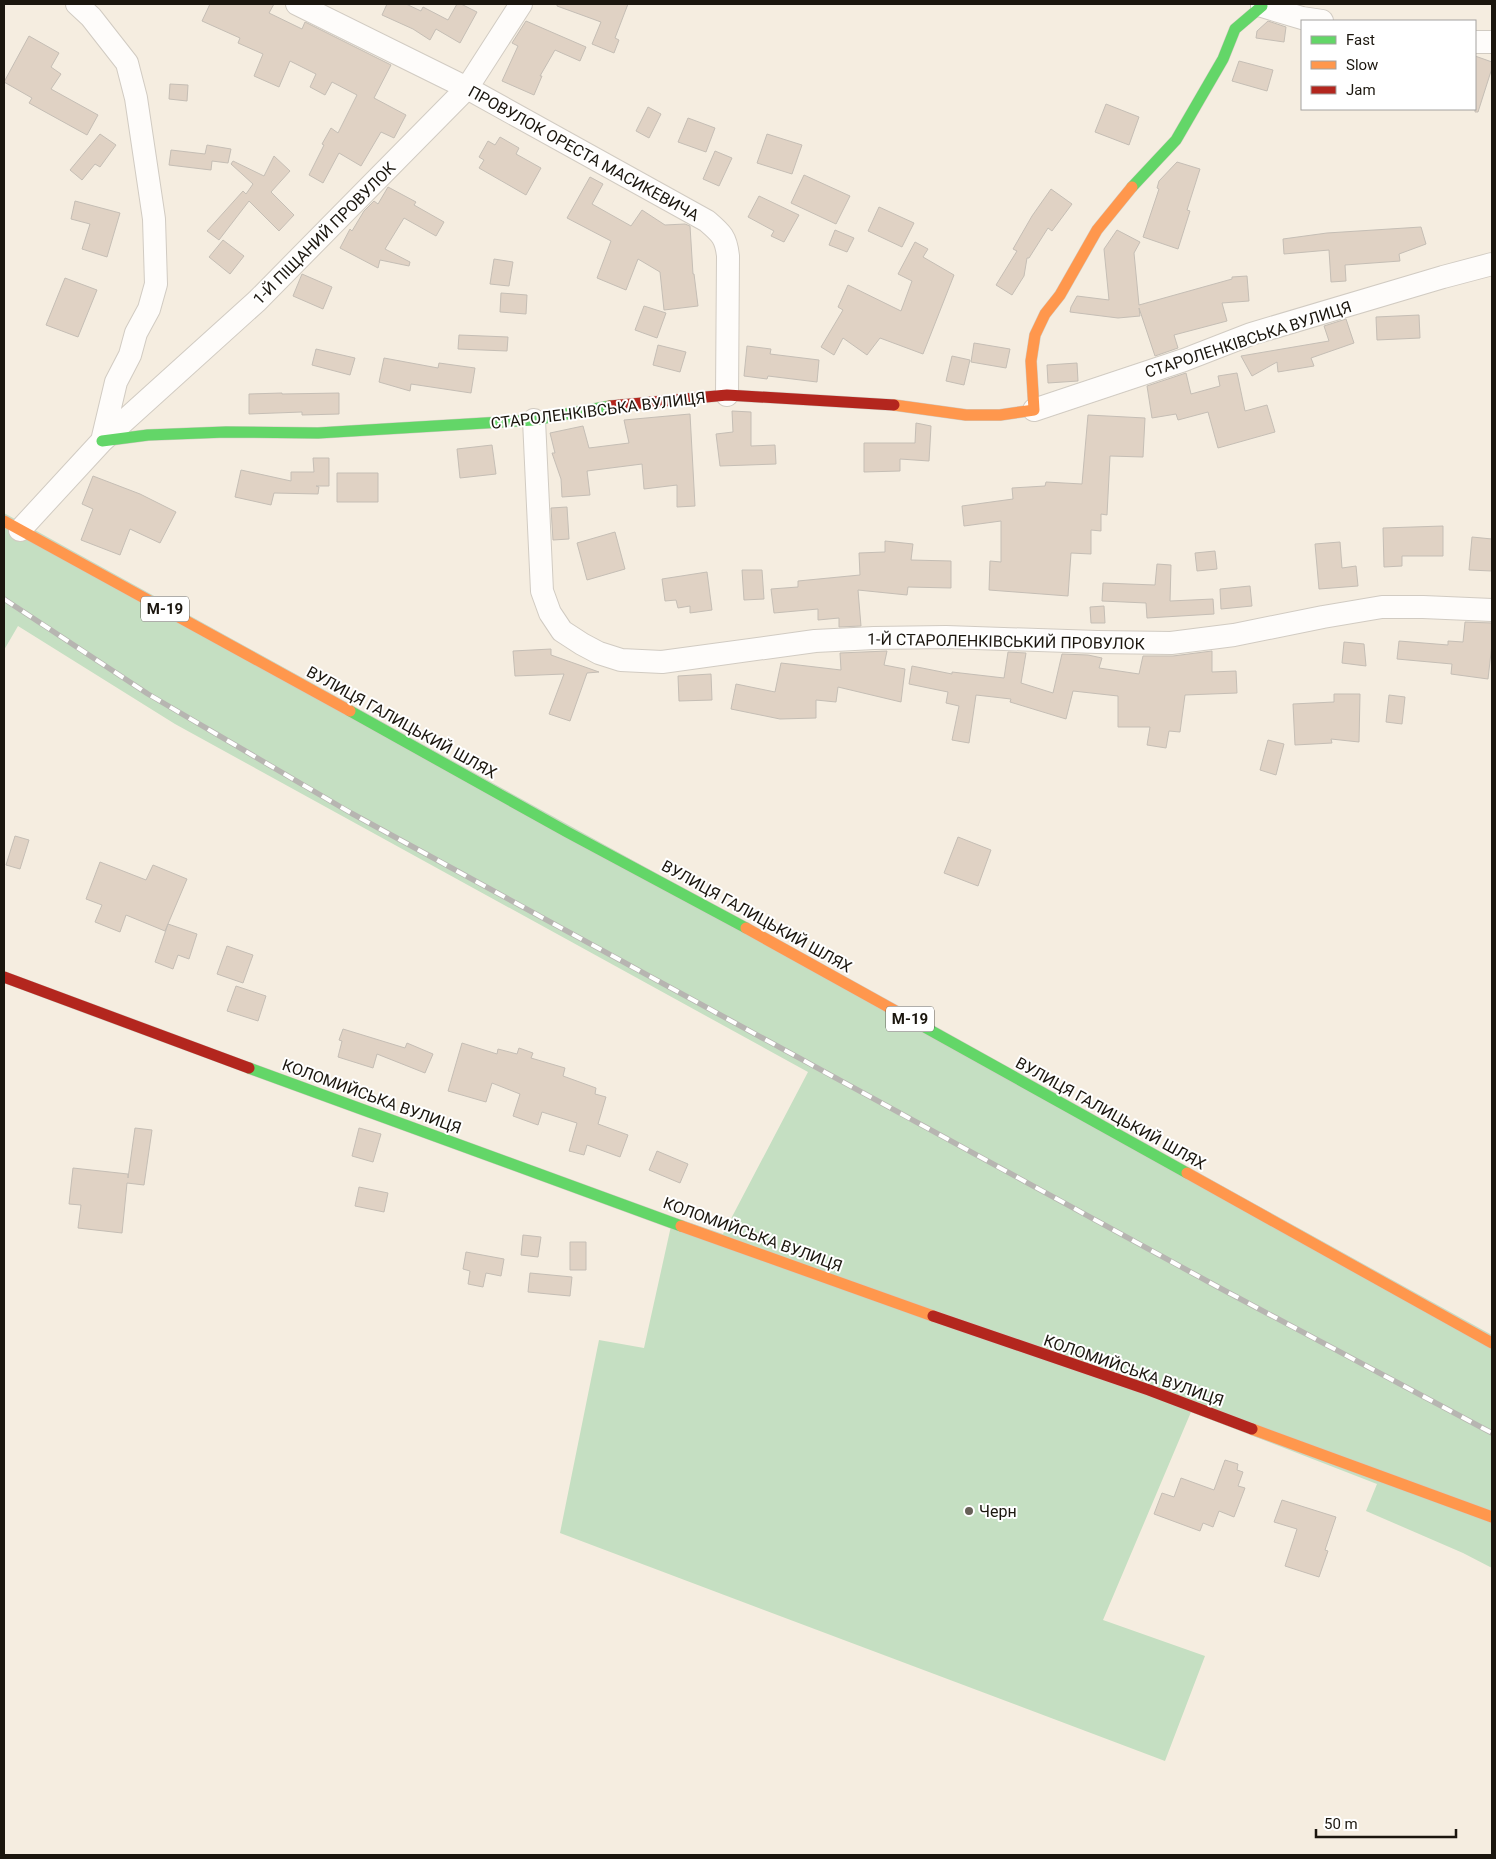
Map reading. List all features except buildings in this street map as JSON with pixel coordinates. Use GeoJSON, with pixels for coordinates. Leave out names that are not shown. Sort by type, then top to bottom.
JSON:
{"type":"FeatureCollection","features":[{"type":"Feature","properties":{"kind":"main road"},"geometry":{"type":"LineString","coordinates":[[1034,410],[1031,361],[1036,335],[1045,314],[1060,295],[1097,230],[1120,199],[1176,140],[1223,59],[1235,29],[1261,5]]}},
{"type":"Feature","properties":{"kind":"main road","name":"СТАРОЛЕНКІВСЬКА ВУЛИЦЯ"},"geometry":{"type":"LineString","coordinates":[[102,440],[148,435],[226,432],[318,433],[534,420],[629,403],[727,396],[900,406],[966,415],[1000,416],[1034,410]]}},
{"type":"Feature","properties":{"kind":"main road","name":"ВУЛИЦЯ ГАЛИЦЬКИЙ ШЛЯХ"},"geometry":{"type":"LineString","coordinates":[[12,526],[318,693],[559,828],[756,934],[1492,1343]]}},
{"type":"Feature","properties":{"kind":"main road","name":"КОЛОМИЙСЬКА ВУЛИЦЯ"},"geometry":{"type":"LineString","coordinates":[[4,977],[559,1182],[1023,1348],[1149,1390],[1314,1453],[1492,1516]]}},
{"type":"Feature","properties":{"kind":"street"},"geometry":{"type":"LineString","coordinates":[[77,4],[90,17],[126,63],[136,98],[154,219],[156,284],[149,308],[136,333],[130,355],[116,382],[102,440]]}},
{"type":"Feature","properties":{"kind":"street","name":"ПРОВУЛОК ОРЕСТА МАСИКЕВИЧА"},"geometry":{"type":"LineString","coordinates":[[297,4],[468,88],[707,221],[721,233],[727,244],[728,256],[727,396]]}},
{"type":"Feature","properties":{"kind":"street","name":"1-Й ПІЩАНИЙ ПРОВУЛОК"},"geometry":{"type":"LineString","coordinates":[[12,526],[102,440],[257,301],[468,88],[521,4]]}},
{"type":"Feature","properties":{"kind":"street"},"geometry":{"type":"LineString","coordinates":[[1261,5],[1302,18],[1315,20]]}},
{"type":"Feature","properties":{"kind":"street"},"geometry":{"type":"LineString","coordinates":[[1476,42],[1492,42]]}},
{"type":"Feature","properties":{"kind":"street","name":"СТАРОЛЕНКІВСЬКА ВУЛИЦЯ"},"geometry":{"type":"LineString","coordinates":[[1034,410],[1184,360],[1251,334],[1492,264]]}},
{"type":"Feature","properties":{"kind":"street","name":"1-Й СТАРОЛЕНКІВСЬКИЙ ПРОВУЛОК"},"geometry":{"type":"LineString","coordinates":[[534,420],[542,591],[550,613],[562,631],[599,654],[621,660],[662,662],[815,641],[874,638],[946,637],[1171,643],[1234,635],[1323,616],[1382,607],[1492,610]]}},
{"type":"Feature","properties":{"kind":"green space"},"geometry":{"type":"Polygon","coordinates":[[[4,513],[1492,1335],[1492,1568],[1463,1553],[1366,1511],[1377,1484],[1191,1412],[1103,1620],[1205,1656],[1165,1761],[560,1533],[599,1340],[644,1348],[673,1217],[723,1234],[808,1072],[175,724],[18,626],[4,650],[4,513]]]}},
{"type":"Feature","properties":{"kind":"railway"},"geometry":{"type":"LineString","coordinates":[[4,599],[148,694],[351,813],[1218,1287],[1492,1433]]}},
{"type":"Feature","properties":{"kind":"traffic: fast"},"geometry":{"type":"LineString","coordinates":[[1132,187],[1176,140],[1223,59],[1235,29],[1262,6],[1260,4]]}},
{"type":"Feature","properties":{"kind":"traffic: fast"},"geometry":{"type":"LineString","coordinates":[[102,441],[148,435],[226,432],[318,433],[534,420],[610,406]]}},
{"type":"Feature","properties":{"kind":"traffic: fast"},"geometry":{"type":"LineString","coordinates":[[350,711],[567,832],[746,928]]}},
{"type":"Feature","properties":{"kind":"traffic: fast"},"geometry":{"type":"LineString","coordinates":[[919,1024],[1187,1173]]}},
{"type":"Feature","properties":{"kind":"traffic: fast"},"geometry":{"type":"LineString","coordinates":[[249,1068],[681,1226]]}},
{"type":"Feature","properties":{"kind":"traffic: slow"},"geometry":{"type":"LineString","coordinates":[[894,405],[966,415],[1000,415],[1034,410],[1031,361],[1035,335],[1045,314],[1060,295],[1097,230],[1132,187]]}},
{"type":"Feature","properties":{"kind":"traffic: slow"},"geometry":{"type":"LineString","coordinates":[[4,521],[350,711]]}},
{"type":"Feature","properties":{"kind":"traffic: slow"},"geometry":{"type":"LineString","coordinates":[[746,928],[919,1024]]}},
{"type":"Feature","properties":{"kind":"traffic: slow"},"geometry":{"type":"LineString","coordinates":[[1187,1173],[1492,1343]]}},
{"type":"Feature","properties":{"kind":"traffic: slow"},"geometry":{"type":"LineString","coordinates":[[681,1226],[933,1316]]}},
{"type":"Feature","properties":{"kind":"traffic: slow"},"geometry":{"type":"LineString","coordinates":[[1252,1429],[1492,1517]]}},
{"type":"Feature","properties":{"kind":"traffic: jam"},"geometry":{"type":"LineString","coordinates":[[610,406],[727,395],[894,405]]}},
{"type":"Feature","properties":{"kind":"traffic: jam"},"geometry":{"type":"LineString","coordinates":[[4,977],[249,1068]]}},
{"type":"Feature","properties":{"kind":"traffic: jam"},"geometry":{"type":"LineString","coordinates":[[933,1316],[1149,1390],[1252,1429]]}},
{"type":"Feature","properties":{"kind":"place","name":"Черн"},"geometry":{"type":"Point","coordinates":[969,1511]}}]}
